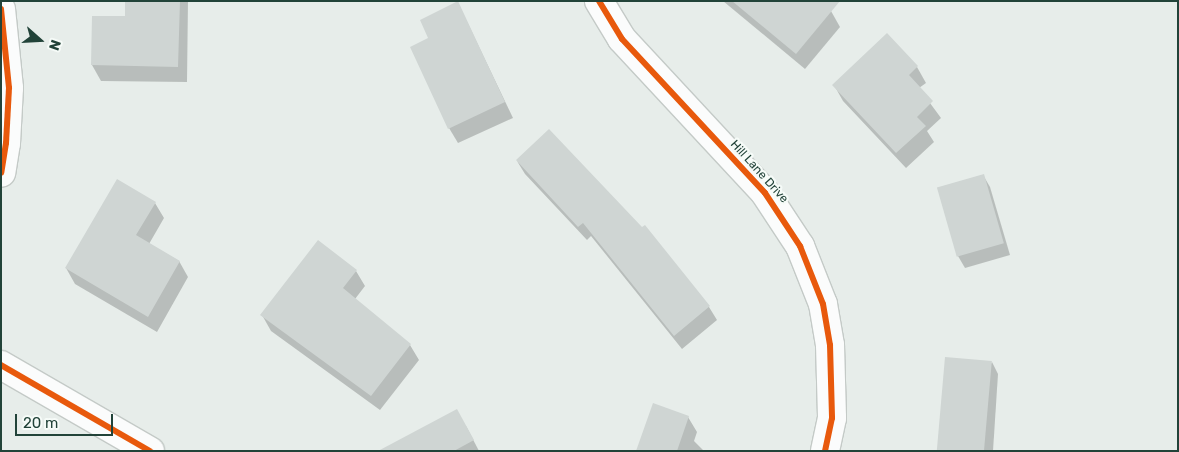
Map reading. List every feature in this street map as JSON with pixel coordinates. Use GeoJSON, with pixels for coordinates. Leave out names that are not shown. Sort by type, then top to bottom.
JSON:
{"type":"FeatureCollection","features":[{"type":"Feature","properties":{"kind":"street","name":"Hill Lane Drive"},"geometry":{"type":"LineString","coordinates":[[599,1],[622,39],[655,78],[765,193],[800,246],[823,304],[830,346],[833,401],[825,451]]}},
{"type":"Feature","properties":{"kind":"street"},"geometry":{"type":"LineString","coordinates":[[1,9],[9,88],[6,143],[1,173]]}},
{"type":"Feature","properties":{"kind":"street"},"geometry":{"type":"LineString","coordinates":[[1,365],[150,451]]}},
{"type":"Feature","properties":{"kind":"building"},"geometry":{"type":"Polygon","coordinates":[[[125,1],[180,1],[178,67],[91,65],[92,16],[125,16],[125,1]]]}},
{"type":"Feature","properties":{"kind":"building"},"geometry":{"type":"Polygon","coordinates":[[[458,1],[505,102],[448,129],[410,47],[428,38],[420,20],[458,1]]]}},
{"type":"Feature","properties":{"kind":"building"},"geometry":{"type":"Polygon","coordinates":[[[732,1],[840,1],[796,54],[732,1]]]}},
{"type":"Feature","properties":{"kind":"building"},"geometry":{"type":"Polygon","coordinates":[[[887,33],[918,66],[909,75],[933,101],[917,117],[926,126],[896,153],[832,85],[887,33]]]}},
{"type":"Feature","properties":{"kind":"building"},"geometry":{"type":"Polygon","coordinates":[[[549,129],[642,227],[645,225],[710,306],[674,336],[583,223],[578,227],[516,160],[549,129]]]}},
{"type":"Feature","properties":{"kind":"building"},"geometry":{"type":"Polygon","coordinates":[[[984,174],[1004,243],[957,257],[937,188],[984,174]]]}},
{"type":"Feature","properties":{"kind":"building"},"geometry":{"type":"Polygon","coordinates":[[[117,179],[156,202],[136,235],[180,261],[148,317],[65,268],[117,179]]]}},
{"type":"Feature","properties":{"kind":"building"},"geometry":{"type":"Polygon","coordinates":[[[318,240],[357,270],[343,288],[411,344],[371,396],[260,315],[318,240]]]}},
{"type":"Feature","properties":{"kind":"building"},"geometry":{"type":"Polygon","coordinates":[[[945,357],[992,361],[984,451],[937,451],[945,357]]]}},
{"type":"Feature","properties":{"kind":"building"},"geometry":{"type":"Polygon","coordinates":[[[653,403],[689,416],[677,451],[636,451],[653,403]]]}},
{"type":"Feature","properties":{"kind":"building"},"geometry":{"type":"Polygon","coordinates":[[[457,409],[474,440],[454,451],[378,451],[457,409]]]}},
{"type":"Feature","properties":{"kind":"cycle path"},"geometry":{"type":"LineString","coordinates":[[599,1],[622,39],[765,193],[800,246],[823,304],[830,345],[832,418],[825,451]]}},
{"type":"Feature","properties":{"kind":"cycle path"},"geometry":{"type":"LineString","coordinates":[[1,9],[9,88],[6,143],[1,173]]}},
{"type":"Feature","properties":{"kind":"cycle path"},"geometry":{"type":"LineString","coordinates":[[1,365],[150,451]]}}]}
